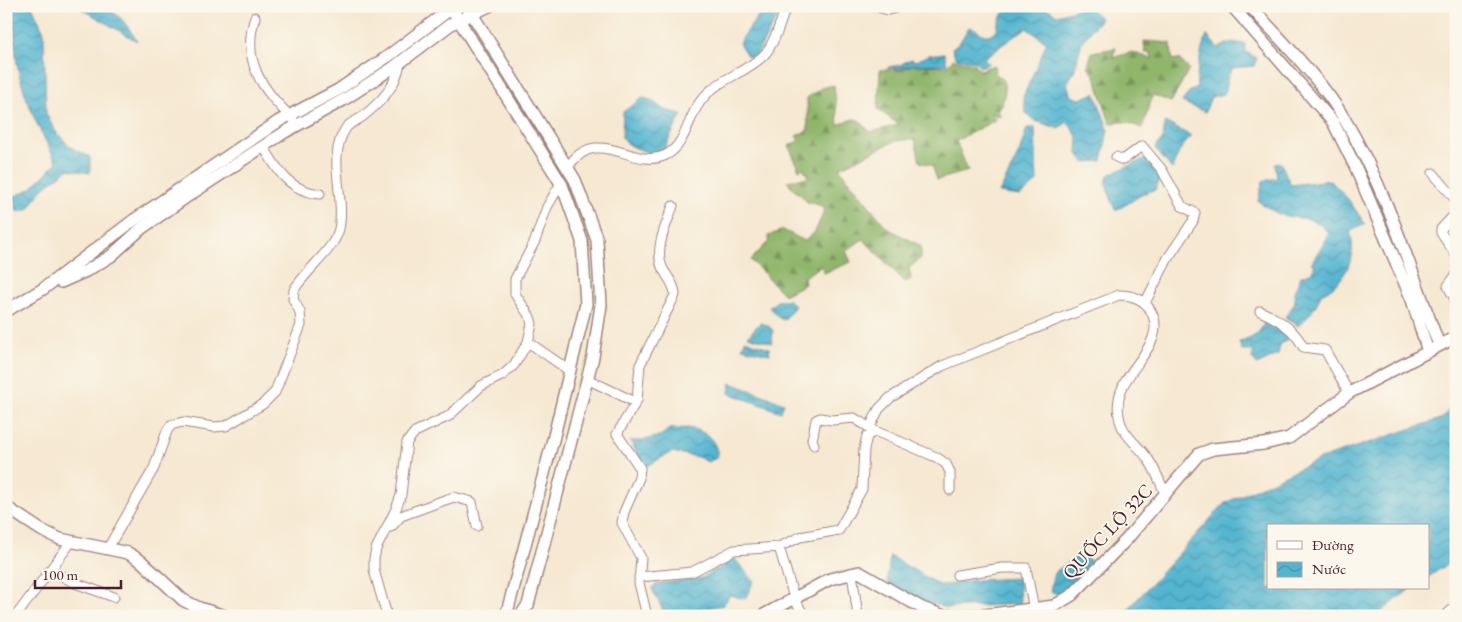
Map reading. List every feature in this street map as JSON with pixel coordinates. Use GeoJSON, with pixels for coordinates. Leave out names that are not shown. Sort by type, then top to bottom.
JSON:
{"type":"FeatureCollection","features":[{"type":"Feature","properties":{"kind":"main road"},"geometry":{"type":"LineString","coordinates":[[6,311],[43,290],[86,271],[111,256],[142,228],[263,146],[345,99],[400,63],[451,24],[460,20],[469,10],[489,6]]}},
{"type":"Feature","properties":{"kind":"main road"},"geometry":{"type":"LineString","coordinates":[[1232,6],[1333,122],[1355,166],[1412,300],[1428,352]]}},
{"type":"Feature","properties":{"kind":"main road"},"geometry":{"type":"LineString","coordinates":[[43,290],[170,195],[290,116],[338,90],[454,7],[460,20],[561,182],[582,241],[586,304],[506,616]]}},
{"type":"Feature","properties":{"kind":"main road"},"geometry":{"type":"LineString","coordinates":[[1242,17],[1252,8],[1315,80],[1345,119],[1370,166],[1439,346]]}},
{"type":"Feature","properties":{"kind":"main road"},"geometry":{"type":"LineString","coordinates":[[469,10],[576,180],[597,240],[601,306],[587,379],[528,605],[520,616]]}},
{"type":"Feature","properties":{"kind":"main road","name":"QUỐC LỘ 32C"},"geometry":{"type":"LineString","coordinates":[[852,573],[863,575],[922,608],[944,616],[985,615],[1054,606],[1072,595],[1142,523],[1199,454],[1213,449],[1282,441],[1303,428],[1349,393],[1456,337]]}},
{"type":"Feature","properties":{"kind":"main road"},"geometry":{"type":"LineString","coordinates":[[6,507],[48,534],[71,542],[108,548],[135,557],[177,595],[190,604],[225,616]]}},
{"type":"Feature","properties":{"kind":"main road"},"geometry":{"type":"LineString","coordinates":[[762,616],[830,579],[852,573]]}},
{"type":"Feature","properties":{"kind":"street"},"geometry":{"type":"LineString","coordinates":[[875,6],[888,10],[903,6]]}},
{"type":"Feature","properties":{"kind":"street"},"geometry":{"type":"LineString","coordinates":[[568,167],[579,155],[599,148],[616,149],[650,159],[670,153],[679,143],[704,97],[715,86],[758,60],[767,51],[787,7]]}},
{"type":"Feature","properties":{"kind":"street"},"geometry":{"type":"LineString","coordinates":[[255,17],[250,46],[257,76],[290,116],[299,124]]}},
{"type":"Feature","properties":{"kind":"street"},"geometry":{"type":"LineString","coordinates":[[108,548],[154,468],[167,431],[171,425],[183,422],[214,427],[226,426],[263,404],[275,392],[301,325],[300,312],[293,299],[294,290],[335,240],[339,229],[340,187],[337,157],[346,126],[360,119],[390,90],[398,74],[400,63]]}},
{"type":"Feature","properties":{"kind":"street"},"geometry":{"type":"LineString","coordinates":[[263,146],[283,178],[301,190],[320,194]]}},
{"type":"Feature","properties":{"kind":"street"},"geometry":{"type":"LineString","coordinates":[[1116,157],[1122,160],[1142,146],[1162,170],[1182,206],[1195,213],[1193,222],[1168,258],[1144,303]]}},
{"type":"Feature","properties":{"kind":"street"},"geometry":{"type":"LineString","coordinates":[[1433,173],[1456,200]]}},
{"type":"Feature","properties":{"kind":"street"},"geometry":{"type":"LineString","coordinates":[[387,616],[373,565],[374,553],[401,495],[406,445],[409,438],[415,432],[449,416],[481,386],[507,373],[528,342],[531,319],[515,294],[514,279],[535,241],[547,207],[561,182]]}},
{"type":"Feature","properties":{"kind":"street"},"geometry":{"type":"LineString","coordinates":[[647,616],[639,577],[640,558],[624,530],[622,520],[640,478],[640,468],[618,439],[617,434],[636,402],[640,365],[674,295],[674,286],[662,267],[660,255],[664,232],[673,206]]}},
{"type":"Feature","properties":{"kind":"street"},"geometry":{"type":"LineString","coordinates":[[1456,213],[1441,229],[1441,233],[1456,255]]}},
{"type":"Feature","properties":{"kind":"street"},"geometry":{"type":"LineString","coordinates":[[1456,274],[1448,286],[1456,300]]}},
{"type":"Feature","properties":{"kind":"street"},"geometry":{"type":"LineString","coordinates":[[874,431],[870,427],[875,415],[890,398],[942,366],[1119,296],[1134,296],[1144,303],[1153,314],[1155,330],[1144,356],[1123,386],[1119,401],[1119,416],[1126,434],[1149,460],[1165,493]]}},
{"type":"Feature","properties":{"kind":"street"},"geometry":{"type":"LineString","coordinates":[[1260,310],[1261,312],[1266,311],[1277,321],[1288,326],[1298,337],[1303,347],[1325,350],[1349,393]]}},
{"type":"Feature","properties":{"kind":"street"},"geometry":{"type":"LineString","coordinates":[[528,342],[570,371]]}},
{"type":"Feature","properties":{"kind":"street"},"geometry":{"type":"LineString","coordinates":[[587,379],[636,402]]}},
{"type":"Feature","properties":{"kind":"street"},"geometry":{"type":"LineString","coordinates":[[820,407],[820,418]]}},
{"type":"Feature","properties":{"kind":"street"},"geometry":{"type":"LineString","coordinates":[[814,445],[812,440],[816,420],[820,418],[832,420],[854,418],[874,431],[941,460],[950,472],[950,490]]}},
{"type":"Feature","properties":{"kind":"street"},"geometry":{"type":"LineString","coordinates":[[639,577],[692,572],[734,550],[780,547],[800,537],[839,530],[862,489],[864,449],[867,436],[874,431]]}},
{"type":"Feature","properties":{"kind":"street"},"geometry":{"type":"LineString","coordinates":[[384,534],[401,516],[454,498],[467,500],[474,504],[477,526]]}},
{"type":"Feature","properties":{"kind":"street"},"geometry":{"type":"LineString","coordinates":[[16,616],[71,542]]}},
{"type":"Feature","properties":{"kind":"street"},"geometry":{"type":"LineString","coordinates":[[780,547],[782,562],[794,598],[804,616]]}},
{"type":"Feature","properties":{"kind":"street"},"geometry":{"type":"LineString","coordinates":[[957,575],[1002,568],[1026,568],[1034,610]]}},
{"type":"Feature","properties":{"kind":"street"},"geometry":{"type":"LineString","coordinates":[[51,570],[75,583],[114,597]]}},
{"type":"Feature","properties":{"kind":"street"},"geometry":{"type":"LineString","coordinates":[[852,573],[858,616]]}},
{"type":"Feature","properties":{"kind":"street"},"geometry":{"type":"LineString","coordinates":[[1445,616],[1456,606]]}},
{"type":"Feature","properties":{"kind":"green space"},"geometry":{"type":"Polygon","coordinates":[[[1144,41],[1171,43],[1172,59],[1180,60],[1189,69],[1171,102],[1153,95],[1142,128],[1126,122],[1110,123],[1095,76],[1088,66],[1092,52],[1116,48],[1112,58],[1132,52],[1152,59],[1151,53],[1145,53],[1144,41]]]}},
{"type":"Feature","properties":{"kind":"green space"},"geometry":{"type":"Polygon","coordinates":[[[953,59],[974,64],[980,70],[994,65],[996,74],[1003,79],[1005,91],[1002,106],[997,110],[1001,116],[996,116],[991,112],[995,120],[956,141],[968,171],[937,180],[932,165],[920,162],[915,139],[895,141],[839,168],[887,228],[921,246],[921,258],[909,268],[911,279],[905,282],[863,239],[846,251],[851,262],[824,273],[821,266],[804,277],[805,284],[784,295],[751,260],[769,241],[768,236],[783,230],[805,241],[815,232],[825,209],[807,202],[787,181],[809,177],[803,168],[799,170],[789,146],[799,140],[796,136],[808,130],[807,98],[821,88],[834,85],[838,125],[853,119],[859,120],[870,132],[899,125],[878,109],[880,70],[901,70],[912,65],[947,66],[953,59]]]}},
{"type":"Feature","properties":{"kind":"water"},"geometry":{"type":"Polygon","coordinates":[[[12,6],[32,6],[44,32],[46,113],[56,132],[72,148],[90,157],[90,173],[68,169],[42,189],[28,210],[17,212],[13,197],[30,189],[57,162],[38,126],[20,77],[15,50],[12,6]]]}},
{"type":"Feature","properties":{"kind":"water"},"geometry":{"type":"Polygon","coordinates":[[[77,6],[99,7],[114,13],[125,23],[137,41],[77,6]]]}},
{"type":"Feature","properties":{"kind":"water"},"geometry":{"type":"Polygon","coordinates":[[[1014,6],[1044,6],[1057,15],[1088,6],[1101,19],[1082,41],[1074,72],[1067,83],[1071,96],[1080,99],[1095,93],[1108,129],[1102,161],[1084,162],[1077,152],[1078,138],[1068,122],[1058,128],[1035,121],[1026,113],[1023,97],[1047,42],[1026,28],[984,58],[989,63],[980,67],[976,62],[956,58],[952,48],[960,42],[969,27],[988,35],[997,30],[998,22],[1002,15],[1014,6]]]}},
{"type":"Feature","properties":{"kind":"water"},"geometry":{"type":"Polygon","coordinates":[[[762,10],[778,16],[756,56],[748,57],[739,43],[762,10]]]}},
{"type":"Feature","properties":{"kind":"water"},"geometry":{"type":"Polygon","coordinates":[[[1207,35],[1218,48],[1232,42],[1245,44],[1246,52],[1257,58],[1254,66],[1233,68],[1228,76],[1224,94],[1211,97],[1205,112],[1182,102],[1190,91],[1197,88],[1199,61],[1207,35]]]}},
{"type":"Feature","properties":{"kind":"water"},"geometry":{"type":"Polygon","coordinates":[[[944,53],[947,64],[912,65],[899,69],[888,67],[900,65],[911,59],[916,61],[929,55],[944,53]]]}},
{"type":"Feature","properties":{"kind":"water"},"geometry":{"type":"Polygon","coordinates":[[[643,98],[651,100],[664,110],[682,114],[663,151],[654,155],[629,145],[622,137],[623,112],[643,98]]]}},
{"type":"Feature","properties":{"kind":"water"},"geometry":{"type":"Polygon","coordinates":[[[1165,122],[1191,136],[1180,150],[1172,169],[1155,148],[1163,139],[1165,122]]]}},
{"type":"Feature","properties":{"kind":"water"},"geometry":{"type":"Polygon","coordinates":[[[1027,128],[1035,128],[1037,182],[1020,196],[999,193],[1019,153],[1027,128]]]}},
{"type":"Feature","properties":{"kind":"water"},"geometry":{"type":"Polygon","coordinates":[[[1146,158],[1161,174],[1155,190],[1145,193],[1115,210],[1106,184],[1108,175],[1146,158]]]}},
{"type":"Feature","properties":{"kind":"water"},"geometry":{"type":"Polygon","coordinates":[[[1281,163],[1291,185],[1330,180],[1348,199],[1365,224],[1350,232],[1352,241],[1351,259],[1343,276],[1337,283],[1321,294],[1312,312],[1298,326],[1285,317],[1295,303],[1294,292],[1301,276],[1311,273],[1315,265],[1311,263],[1329,235],[1319,223],[1279,214],[1258,201],[1263,181],[1277,178],[1275,164],[1281,163]]]}},
{"type":"Feature","properties":{"kind":"water"},"geometry":{"type":"Polygon","coordinates":[[[779,300],[789,300],[795,306],[784,320],[779,318],[769,307],[779,300]]]}},
{"type":"Feature","properties":{"kind":"water"},"geometry":{"type":"Polygon","coordinates":[[[1265,320],[1280,325],[1292,336],[1280,345],[1278,355],[1257,365],[1252,358],[1254,351],[1242,351],[1239,342],[1255,335],[1261,329],[1265,320]]]}},
{"type":"Feature","properties":{"kind":"water"},"geometry":{"type":"Polygon","coordinates":[[[760,323],[767,325],[773,330],[772,343],[748,336],[760,323]]]}},
{"type":"Feature","properties":{"kind":"water"},"geometry":{"type":"Polygon","coordinates":[[[745,340],[769,348],[770,354],[742,348],[745,340]]]}},
{"type":"Feature","properties":{"kind":"water"},"geometry":{"type":"Polygon","coordinates":[[[731,383],[784,403],[781,412],[729,393],[731,383]]]}},
{"type":"Feature","properties":{"kind":"water"},"geometry":{"type":"Polygon","coordinates":[[[1456,399],[1456,559],[1430,576],[1430,524],[1267,524],[1267,590],[1409,590],[1375,616],[1122,616],[1225,503],[1320,459],[1443,418],[1456,399]]]}},
{"type":"Feature","properties":{"kind":"water"},"geometry":{"type":"Polygon","coordinates":[[[687,428],[708,436],[715,445],[718,457],[708,462],[698,457],[672,452],[645,467],[630,441],[641,441],[660,436],[670,429],[687,428]]]}},
{"type":"Feature","properties":{"kind":"water"},"geometry":{"type":"Polygon","coordinates":[[[1081,553],[1092,562],[1070,586],[1058,594],[1050,591],[1054,573],[1081,553]]]}},
{"type":"Feature","properties":{"kind":"water"},"geometry":{"type":"Polygon","coordinates":[[[890,556],[941,586],[974,580],[1019,578],[1020,604],[946,608],[915,598],[887,582],[890,556]]]}},
{"type":"Feature","properties":{"kind":"water"},"geometry":{"type":"Polygon","coordinates":[[[733,557],[754,581],[745,599],[730,595],[723,605],[666,616],[652,589],[656,584],[703,578],[713,571],[722,568],[724,561],[733,557]]]}}]}
